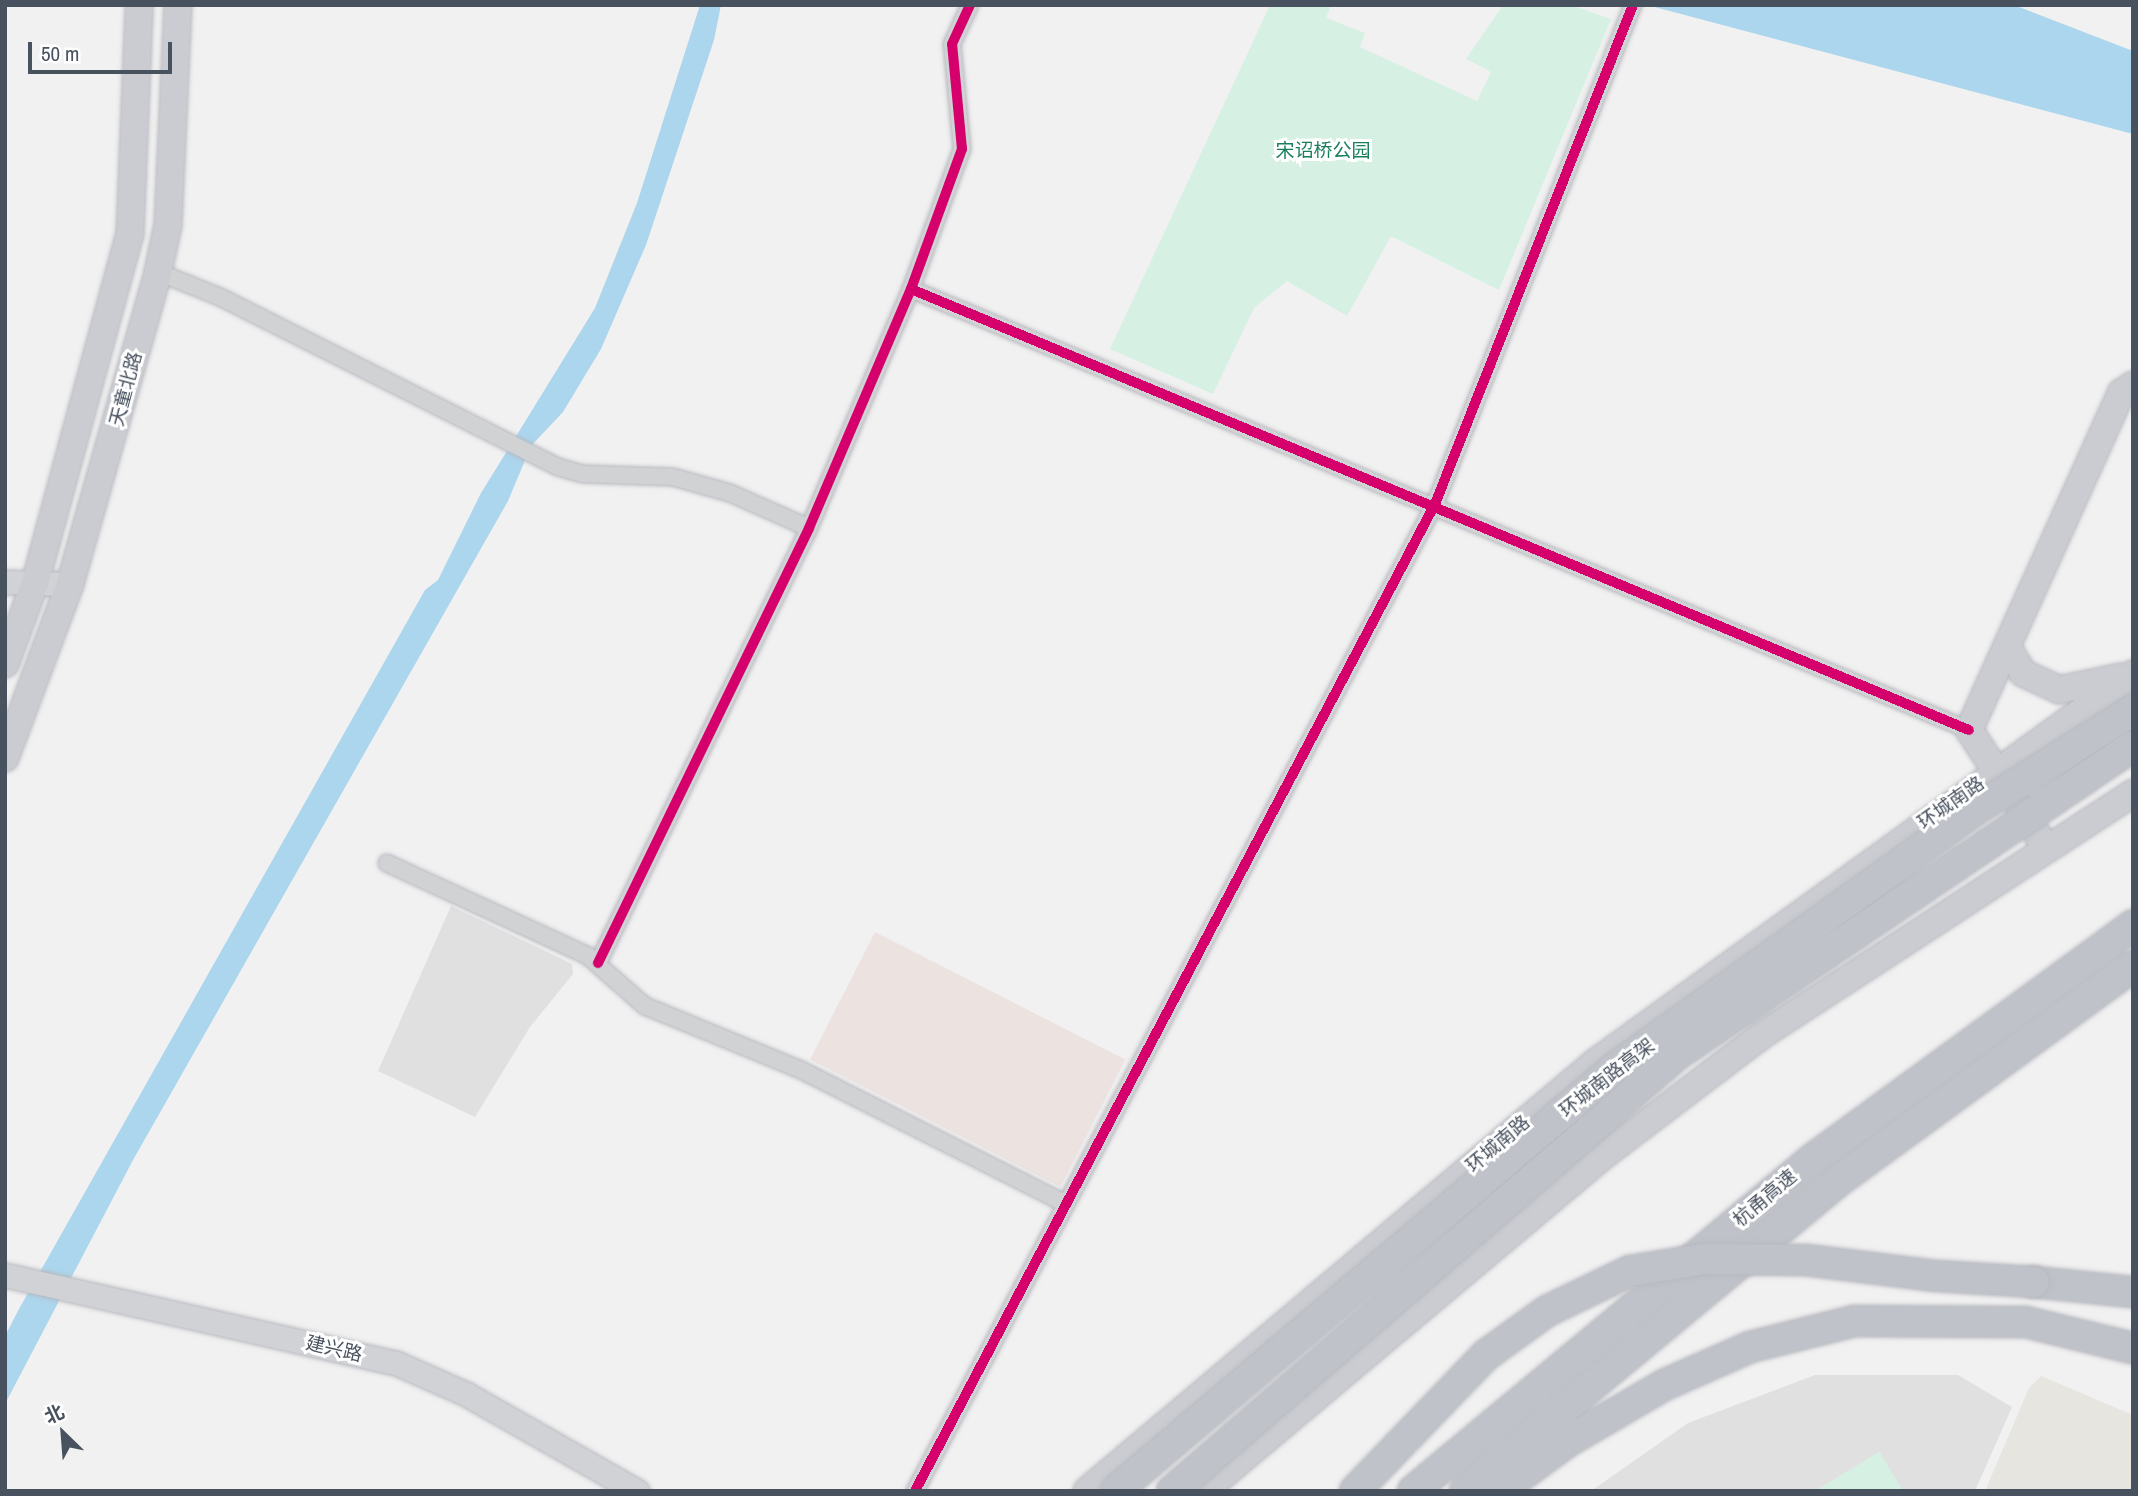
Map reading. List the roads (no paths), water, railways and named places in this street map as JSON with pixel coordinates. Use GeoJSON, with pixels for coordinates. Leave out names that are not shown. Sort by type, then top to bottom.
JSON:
{"type":"FeatureCollection","features":[{"type":"Feature","properties":{"kind":"highway","name":"环城南路高架"},"geometry":{"type":"LineString","coordinates":[[1116,1491],[1615,1068],[1983,805],[2133,710]]}},
{"type":"Feature","properties":{"kind":"highway","name":"环城南路高架"},"geometry":{"type":"LineString","coordinates":[[1172,1491],[1678,1054],[2133,746]]}},
{"type":"Feature","properties":{"kind":"highway","name":"杭甬高速"},"geometry":{"type":"LineString","coordinates":[[1413,1491],[1814,1158],[2133,925]]}},
{"type":"Feature","properties":{"kind":"highway","name":"杭甬高速"},"geometry":{"type":"LineString","coordinates":[[1465,1491],[1837,1182],[2133,966]]}},
{"type":"Feature","properties":{"kind":"highway"},"geometry":{"type":"LineString","coordinates":[[1355,1491],[1486,1356],[1547,1311],[1630,1271],[1704,1259],[1806,1260],[2133,1292]]}},
{"type":"Feature","properties":{"kind":"highway"},"geometry":{"type":"LineString","coordinates":[[1500,1491],[1570,1440],[1664,1385],[1750,1347],[1854,1321],[2026,1322],[2133,1348]]}},
{"type":"Feature","properties":{"kind":"main road","name":"天童北路"},"geometry":{"type":"LineString","coordinates":[[5,664],[35,583],[130,234],[139,5]]}},
{"type":"Feature","properties":{"kind":"main road","name":"天童北路"},"geometry":{"type":"LineString","coordinates":[[5,758],[70,584],[158,272],[168,225],[178,5]]}},
{"type":"Feature","properties":{"kind":"main road"},"geometry":{"type":"LineString","coordinates":[[2045,846],[1969,730],[2121,393],[2133,385]]}},
{"type":"Feature","properties":{"kind":"main road"},"geometry":{"type":"LineString","coordinates":[[2007,647],[2023,673],[2059,690],[2132,674]]}},
{"type":"Feature","properties":{"kind":"main road","name":"环城南路"},"geometry":{"type":"LineString","coordinates":[[1087,1491],[1596,1062],[2132,674]]}},
{"type":"Feature","properties":{"kind":"main road"},"geometry":{"type":"LineString","coordinates":[[1204,1491],[1604,1155],[1762,1035],[2045,846],[2133,793]]}},
{"type":"Feature","properties":{"kind":"street"},"geometry":{"type":"LineString","coordinates":[[598,963],[809,528],[911,289],[961,149],[951,44],[970,5]]}},
{"type":"Feature","properties":{"kind":"street"},"geometry":{"type":"LineString","coordinates":[[915,1491],[1063,1203],[1435,504],[1630,12]]}},
{"type":"Feature","properties":{"kind":"street"},"geometry":{"type":"LineString","coordinates":[[158,272],[220,298],[558,467],[583,474],[673,477],[730,493],[809,528]]}},
{"type":"Feature","properties":{"kind":"street"},"geometry":{"type":"LineString","coordinates":[[911,289],[1435,504],[1969,730]]}},
{"type":"Feature","properties":{"kind":"street"},"geometry":{"type":"LineString","coordinates":[[5,582],[70,584]]}},
{"type":"Feature","properties":{"kind":"street"},"geometry":{"type":"LineString","coordinates":[[387,863],[598,963],[645,1006],[801,1070],[1063,1203]]}},
{"type":"Feature","properties":{"kind":"street","name":"建兴路"},"geometry":{"type":"LineString","coordinates":[[5,1275],[396,1363],[466,1394],[637,1491]]}},
{"type":"Feature","properties":{"kind":"water"},"geometry":{"type":"Polygon","coordinates":[[[700,5],[721,5],[714,40],[646,245],[601,349],[563,412],[531,446],[508,501],[133,1160],[5,1404],[5,1336],[19,1309],[425,590],[438,580],[481,493],[595,308],[637,203],[700,5]]]}},
{"type":"Feature","properties":{"kind":"water"},"geometry":{"type":"Polygon","coordinates":[[[1647,5],[2014,5],[2133,51],[2133,134],[1647,5]]]}},
{"type":"Feature","properties":{"kind":"park label","name":"宋诏桥公园"},"geometry":{"type":"Point","coordinates":[1323,151]}}]}
